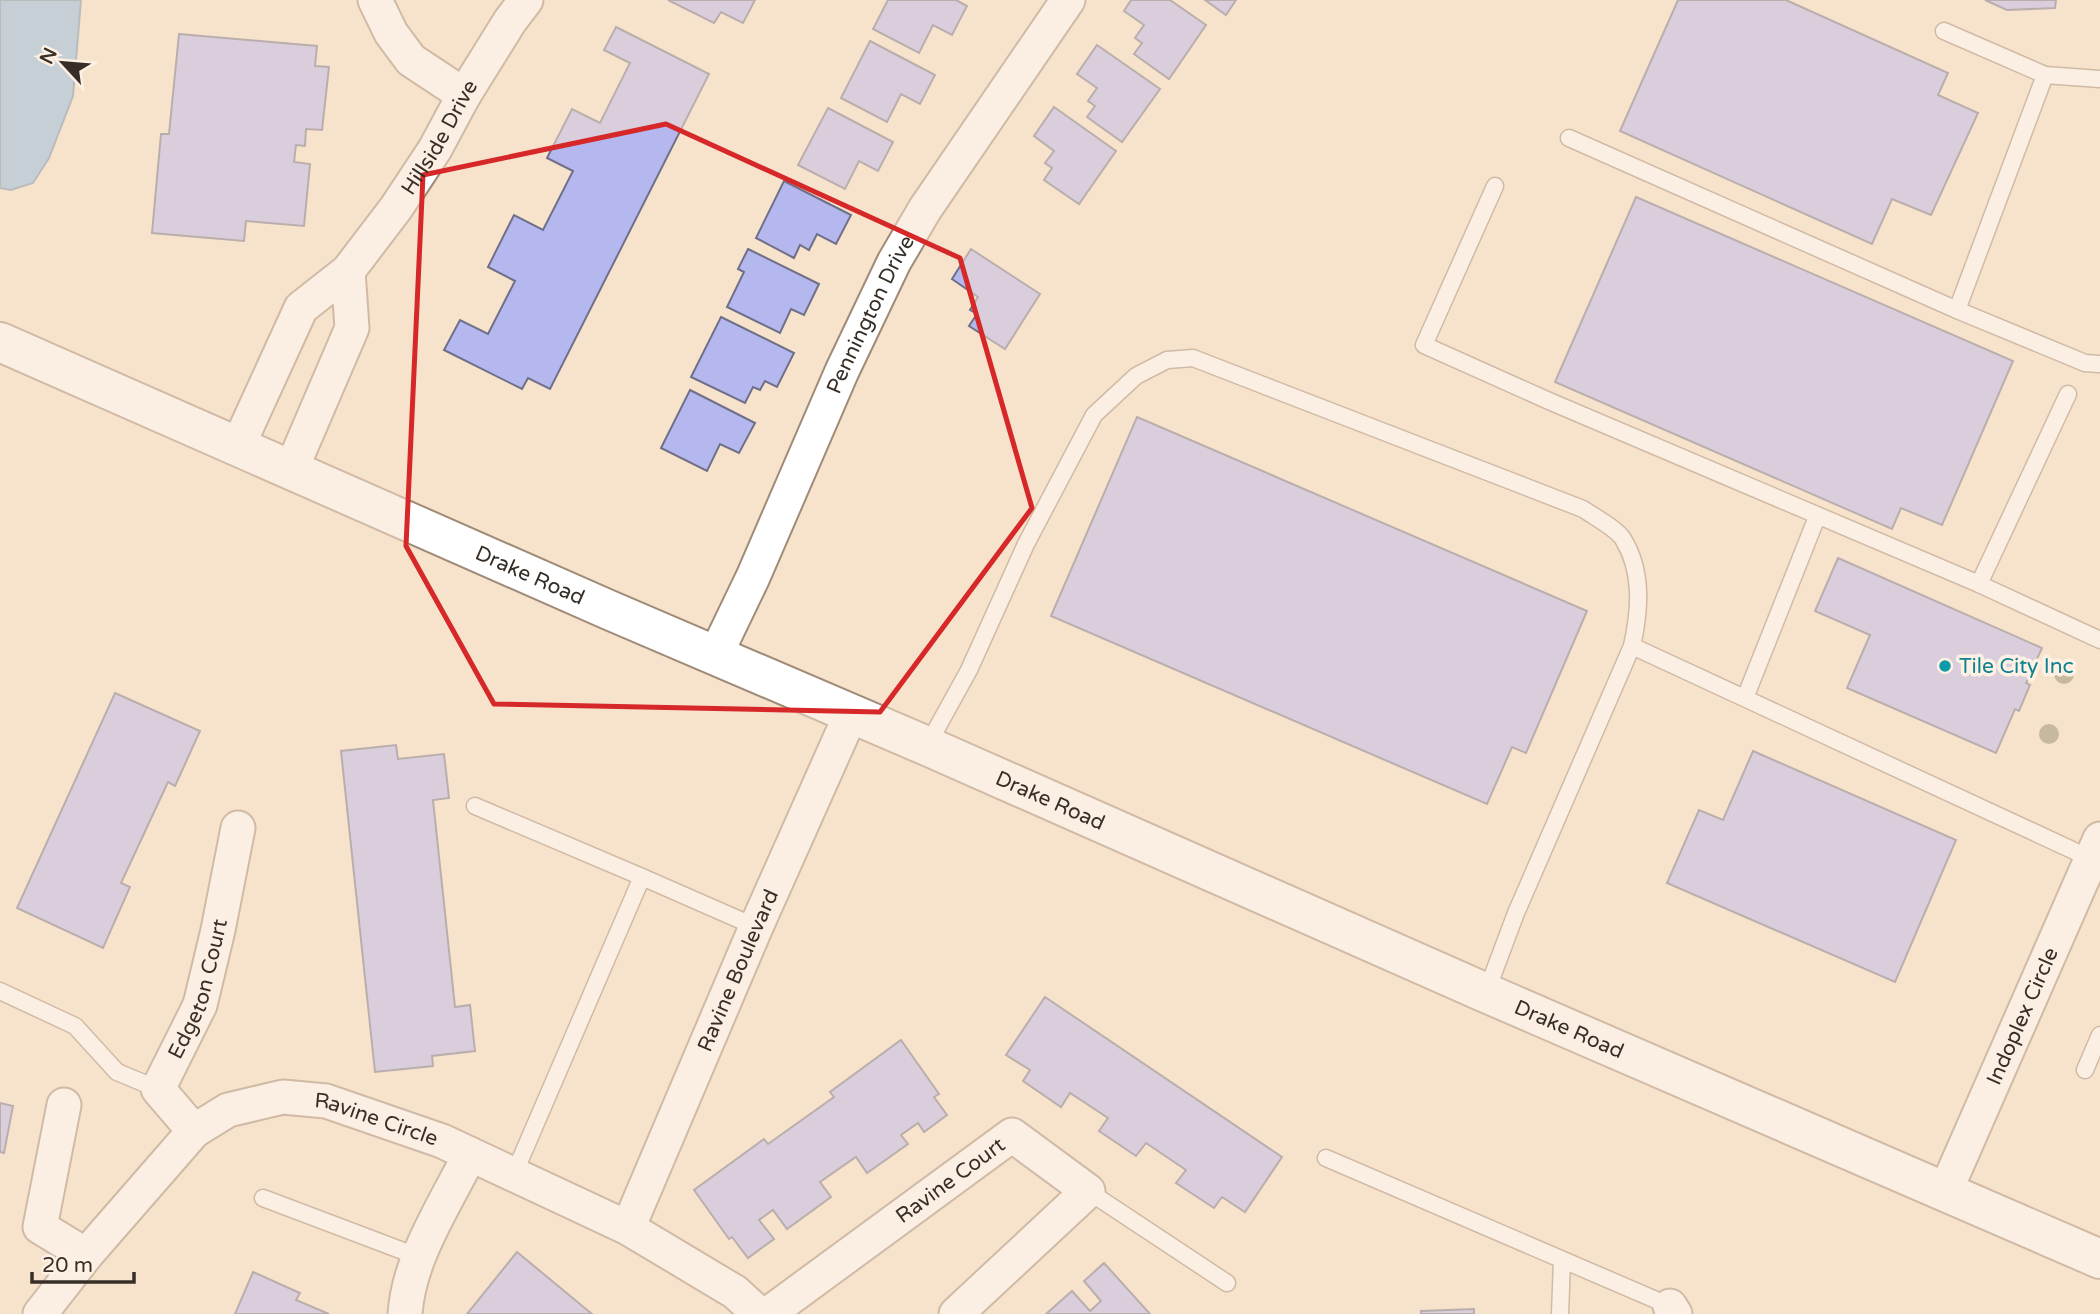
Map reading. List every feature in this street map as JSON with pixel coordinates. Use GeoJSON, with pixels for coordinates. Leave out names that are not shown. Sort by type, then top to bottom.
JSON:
{"type":"FeatureCollection","features":[{"type":"Feature","properties":{"kind":"street"},"geometry":{"type":"LineString","coordinates":[[375,0],[391,33],[411,60],[464,95]]}},
{"type":"Feature","properties":{"kind":"street","name":"Hillside Drive"},"geometry":{"type":"LineString","coordinates":[[237,448],[301,308],[348,271],[396,208],[510,21],[526,0]]}},
{"type":"Feature","properties":{"kind":"street","name":"Pennington Drive"},"geometry":{"type":"LineString","coordinates":[[716,654],[894,262],[925,209],[1068,0]]}},
{"type":"Feature","properties":{"kind":"street"},"geometry":{"type":"LineString","coordinates":[[291,470],[352,328],[348,271]]}},
{"type":"Feature","properties":{"kind":"street","name":"Drake Road"},"geometry":{"type":"LineString","coordinates":[[0,342],[237,448],[716,654],[1486,993],[2100,1259]]}},
{"type":"Feature","properties":{"kind":"street","name":"Ravine Boulevard"},"geometry":{"type":"LineString","coordinates":[[628,1228],[851,714]]}},
{"type":"Feature","properties":{"kind":"street","name":"Edgeton Court"},"geometry":{"type":"LineString","coordinates":[[158,1088],[200,1005],[238,828]]}},
{"type":"Feature","properties":{"kind":"street","name":"Indoplex Circle"},"geometry":{"type":"LineString","coordinates":[[1945,1192],[2097,854]]}},
{"type":"Feature","properties":{"kind":"street"},"geometry":{"type":"LineString","coordinates":[[158,1088],[194,1131]]}},
{"type":"Feature","properties":{"kind":"street","name":"Ravine Circle"},"geometry":{"type":"LineString","coordinates":[[40,1314],[86,1255],[194,1131],[228,1110],[283,1097],[326,1101],[442,1141],[628,1228],[735,1292],[759,1314]]}},
{"type":"Feature","properties":{"kind":"street"},"geometry":{"type":"LineString","coordinates":[[64,1105],[40,1227],[86,1255]]}},
{"type":"Feature","properties":{"kind":"street","name":"Ravine Court"},"geometry":{"type":"LineString","coordinates":[[768,1314],[1012,1135],[1088,1191]]}},
{"type":"Feature","properties":{"kind":"street"},"geometry":{"type":"LineString","coordinates":[[405,1314],[407,1289],[419,1257],[470,1154]]}},
{"type":"Feature","properties":{"kind":"street"},"geometry":{"type":"LineString","coordinates":[[956,1314],[1088,1191]]}},
{"type":"Feature","properties":{"kind":"lane"},"geometry":{"type":"LineString","coordinates":[[1944,31],[2045,75],[2100,79]]}},
{"type":"Feature","properties":{"kind":"lane"},"geometry":{"type":"LineString","coordinates":[[1957,310],[2045,75]]}},
{"type":"Feature","properties":{"kind":"lane"},"geometry":{"type":"LineString","coordinates":[[1569,138],[1957,310],[2085,363],[2100,364]]}},
{"type":"Feature","properties":{"kind":"lane"},"geometry":{"type":"LineString","coordinates":[[1495,186],[1424,345],[1817,517],[1979,584],[2100,640]]}},
{"type":"Feature","properties":{"kind":"lane"},"geometry":{"type":"LineString","coordinates":[[927,746],[969,670],[1026,544],[1094,415],[1136,376],[1167,360],[1193,358],[1583,509],[1622,537],[1640,582],[1632,646],[1516,913],[1486,993]]}},
{"type":"Feature","properties":{"kind":"lane"},"geometry":{"type":"LineString","coordinates":[[1979,584],[2068,394]]}},
{"type":"Feature","properties":{"kind":"lane"},"geometry":{"type":"LineString","coordinates":[[1745,698],[1817,517]]}},
{"type":"Feature","properties":{"kind":"lane"},"geometry":{"type":"LineString","coordinates":[[1632,646],[2097,854]]}},
{"type":"Feature","properties":{"kind":"lane"},"geometry":{"type":"LineString","coordinates":[[475,806],[757,927]]}},
{"type":"Feature","properties":{"kind":"lane"},"geometry":{"type":"LineString","coordinates":[[514,1174],[642,877]]}},
{"type":"Feature","properties":{"kind":"lane"},"geometry":{"type":"LineString","coordinates":[[0,990],[75,1026],[117,1072],[158,1088]]}},
{"type":"Feature","properties":{"kind":"lane"},"geometry":{"type":"LineString","coordinates":[[2085,1070],[2100,1035]]}},
{"type":"Feature","properties":{"kind":"lane"},"geometry":{"type":"LineString","coordinates":[[1326,1158],[1672,1310]]}},
{"type":"Feature","properties":{"kind":"lane"},"geometry":{"type":"LineString","coordinates":[[1088,1191],[1227,1283]]}},
{"type":"Feature","properties":{"kind":"lane"},"geometry":{"type":"LineString","coordinates":[[263,1198],[419,1257]]}},
{"type":"Feature","properties":{"kind":"lane"},"geometry":{"type":"LineString","coordinates":[[1560,1314],[1562,1260]]}},
{"type":"Feature","properties":{"kind":"highlighted area"},"geometry":{"type":"Polygon","coordinates":[[[666,124],[960,258],[1032,508],[880,712],[494,704],[406,546],[423,175],[666,124]]]}},
{"type":"Feature","properties":{"kind":"water"},"geometry":{"type":"Polygon","coordinates":[[[0,0],[81,0],[73,96],[49,158],[33,183],[11,190],[0,188],[0,0]]]}},
{"type":"Feature","properties":{"kind":"building"},"geometry":{"type":"Polygon","coordinates":[[[668,0],[755,0],[743,23],[721,12],[714,23],[668,0]]]}},
{"type":"Feature","properties":{"kind":"building"},"geometry":{"type":"Polygon","coordinates":[[[888,0],[956,0],[967,6],[952,35],[933,25],[919,53],[873,29],[888,0]]]}},
{"type":"Feature","properties":{"kind":"building"},"geometry":{"type":"Polygon","coordinates":[[[1131,0],[1170,0],[1206,25],[1169,79],[1134,54],[1142,43],[1135,38],[1144,25],[1124,11],[1131,0]]]}},
{"type":"Feature","properties":{"kind":"building"},"geometry":{"type":"Polygon","coordinates":[[[1205,0],[1236,0],[1226,15],[1205,0]]]}},
{"type":"Feature","properties":{"kind":"building"},"geometry":{"type":"Polygon","coordinates":[[[1678,0],[1786,0],[1948,73],[1938,95],[1978,113],[1931,215],[1892,199],[1872,244],[1620,131],[1678,0]]]}},
{"type":"Feature","properties":{"kind":"building"},"geometry":{"type":"Polygon","coordinates":[[[1985,0],[2056,0],[2055,8],[2007,10],[1985,0]]]}},
{"type":"Feature","properties":{"kind":"building"},"geometry":{"type":"Polygon","coordinates":[[[616,27],[709,74],[550,389],[528,378],[522,389],[444,350],[460,320],[488,334],[515,281],[488,267],[514,215],[543,230],[573,171],[547,158],[572,109],[600,123],[630,63],[604,50],[616,27]]]}},
{"type":"Feature","properties":{"kind":"building"},"geometry":{"type":"Polygon","coordinates":[[[179,34],[317,46],[315,66],[329,67],[322,130],[306,129],[305,146],[296,145],[294,162],[310,164],[304,226],[246,221],[244,241],[152,233],[161,134],[169,134],[179,34]]]}},
{"type":"Feature","properties":{"kind":"building"},"geometry":{"type":"Polygon","coordinates":[[[870,41],[935,75],[920,104],[901,94],[887,122],[841,98],[870,41]]]}},
{"type":"Feature","properties":{"kind":"building"},"geometry":{"type":"Polygon","coordinates":[[[1097,45],[1160,89],[1122,142],[1087,117],[1095,106],[1088,101],[1097,88],[1077,74],[1097,45]]]}},
{"type":"Feature","properties":{"kind":"building"},"geometry":{"type":"Polygon","coordinates":[[[1054,107],[1116,151],[1079,204],[1044,180],[1052,168],[1045,163],[1054,151],[1034,136],[1054,107]]]}},
{"type":"Feature","properties":{"kind":"building"},"geometry":{"type":"Polygon","coordinates":[[[828,108],[893,142],[878,171],[859,161],[845,189],[798,165],[828,108]]]}},
{"type":"Feature","properties":{"kind":"building"},"geometry":{"type":"Polygon","coordinates":[[[784,181],[851,215],[836,244],[817,234],[809,250],[800,245],[794,258],[756,238],[784,181]]]}},
{"type":"Feature","properties":{"kind":"building"},"geometry":{"type":"Polygon","coordinates":[[[1636,197],[2013,361],[1942,525],[1901,508],[1892,529],[1555,382],[1636,197]]]}},
{"type":"Feature","properties":{"kind":"building"},"geometry":{"type":"Polygon","coordinates":[[[748,249],[819,284],[804,315],[791,309],[780,333],[727,307],[744,272],[738,269],[748,249]]]}},
{"type":"Feature","properties":{"kind":"building"},"geometry":{"type":"Polygon","coordinates":[[[971,249],[1040,294],[1005,349],[969,326],[977,314],[970,310],[978,297],[952,279],[971,249]]]}},
{"type":"Feature","properties":{"kind":"building"},"geometry":{"type":"Polygon","coordinates":[[[721,317],[794,353],[777,387],[765,381],[760,390],[753,387],[745,403],[691,377],[721,317]]]}},
{"type":"Feature","properties":{"kind":"building"},"geometry":{"type":"Polygon","coordinates":[[[690,390],[755,423],[739,453],[720,444],[707,471],[661,448],[690,390]]]}},
{"type":"Feature","properties":{"kind":"building"},"geometry":{"type":"Polygon","coordinates":[[[1137,417],[1587,611],[1526,753],[1512,747],[1487,804],[1051,616],[1137,417]]]}},
{"type":"Feature","properties":{"kind":"building","name":"Tile City Inc"},"geometry":{"type":"Polygon","coordinates":[[[1838,558],[2042,648],[2026,683],[2030,685],[2019,711],[2015,709],[1996,753],[1847,688],[1870,635],[1815,611],[1838,558]]]}},
{"type":"Feature","properties":{"kind":"building"},"geometry":{"type":"Polygon","coordinates":[[[115,693],[200,731],[175,786],[168,782],[121,883],[130,887],[103,948],[17,908],[115,693]]]}},
{"type":"Feature","properties":{"kind":"building"},"geometry":{"type":"Polygon","coordinates":[[[396,745],[398,759],[444,754],[449,798],[433,800],[455,1007],[470,1005],[475,1051],[432,1056],[433,1066],[375,1072],[341,751],[396,745]]]}},
{"type":"Feature","properties":{"kind":"building"},"geometry":{"type":"Polygon","coordinates":[[[1753,751],[1956,840],[1895,982],[1667,883],[1699,810],[1723,820],[1753,751]]]}},
{"type":"Feature","properties":{"kind":"building"},"geometry":{"type":"Polygon","coordinates":[[[1045,997],[1282,1157],[1245,1212],[1222,1197],[1214,1208],[1176,1183],[1186,1170],[1146,1143],[1136,1156],[1099,1131],[1108,1118],[1070,1093],[1061,1107],[1023,1081],[1030,1070],[1006,1055],[1045,997]]]}},
{"type":"Feature","properties":{"kind":"building"},"geometry":{"type":"Polygon","coordinates":[[[901,1040],[939,1094],[934,1097],[947,1115],[924,1132],[918,1123],[901,1135],[908,1144],[867,1173],[856,1157],[820,1182],[831,1197],[787,1229],[773,1210],[759,1220],[774,1239],[748,1258],[732,1237],[729,1239],[694,1190],[764,1139],[768,1144],[834,1097],[830,1092],[901,1040]]]}},
{"type":"Feature","properties":{"kind":"building"},"geometry":{"type":"Polygon","coordinates":[[[0,1103],[13,1106],[4,1153],[0,1152],[0,1103]]]}},
{"type":"Feature","properties":{"kind":"building"},"geometry":{"type":"Polygon","coordinates":[[[517,1252],[592,1314],[467,1314],[517,1252]]]}},
{"type":"Feature","properties":{"kind":"building"},"geometry":{"type":"Polygon","coordinates":[[[1104,1263],[1150,1314],[1046,1314],[1072,1291],[1090,1311],[1101,1301],[1084,1281],[1104,1263]]]}},
{"type":"Feature","properties":{"kind":"building"},"geometry":{"type":"Polygon","coordinates":[[[253,1272],[300,1293],[296,1300],[329,1314],[235,1314],[253,1272]]]}},
{"type":"Feature","properties":{"kind":"building"},"geometry":{"type":"Polygon","coordinates":[[[1474,1309],[1474,1314],[1421,1314],[1421,1311],[1474,1309]]]}},
{"type":"Feature","properties":{"kind":"place","name":"Tile City Inc"},"geometry":{"type":"Point","coordinates":[1945,666]}}]}
